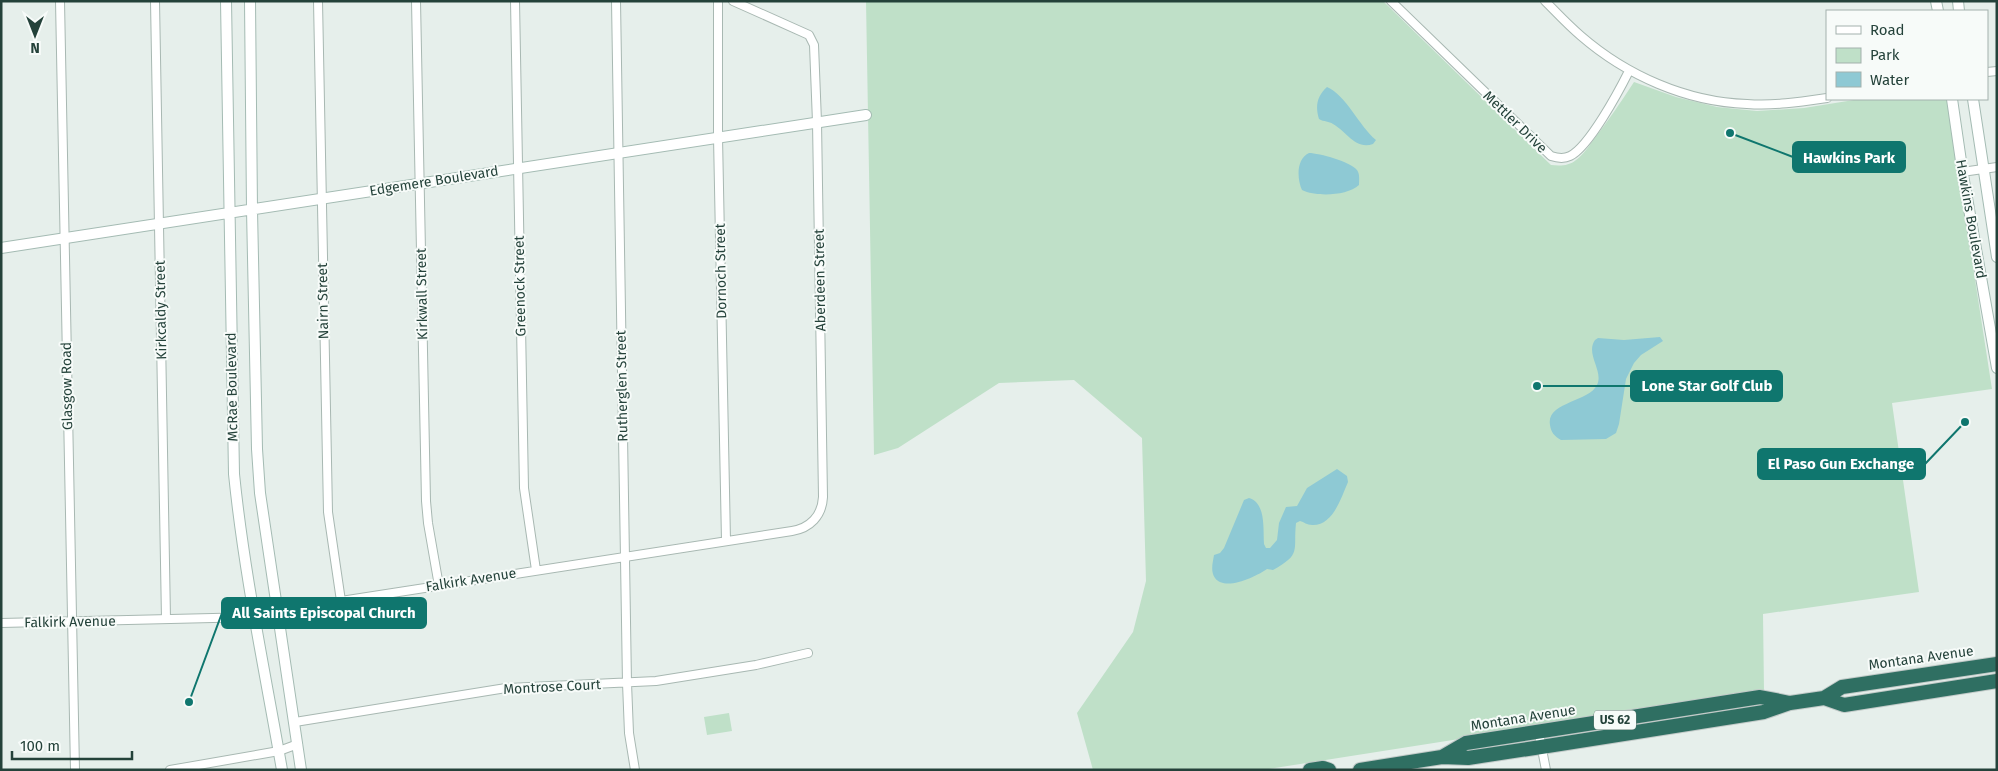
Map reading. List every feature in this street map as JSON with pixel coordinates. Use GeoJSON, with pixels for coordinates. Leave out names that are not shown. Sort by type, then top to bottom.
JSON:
{"type":"FeatureCollection","features":[{"type":"Feature","properties":{"kind":"highway","name":"Montana Avenue"},"geometry":{"type":"LineString","coordinates":[[1824,698],[1842,686],[1997,664]]}},
{"type":"Feature","properties":{"kind":"highway","name":"Montana Avenue"},"geometry":{"type":"LineString","coordinates":[[1445,755],[1466,744],[1750,698],[1760,697],[1786,702],[1824,698],[1844,705],[1997,681]]}},
{"type":"Feature","properties":{"kind":"highway","name":"Montana Avenue"},"geometry":{"type":"LineString","coordinates":[[1360,770],[1445,755],[1764,712],[1786,702]]}},
{"type":"Feature","properties":{"kind":"highway"},"geometry":{"type":"LineString","coordinates":[[1310,770],[1323,768],[1329,770]]}},
{"type":"Feature","properties":{"kind":"main road","name":"McRae Boulevard"},"geometry":{"type":"LineString","coordinates":[[226,1],[228,213],[234,474],[255,617],[282,770]]}},
{"type":"Feature","properties":{"kind":"main road","name":"McRae Boulevard"},"geometry":{"type":"LineString","coordinates":[[250,1],[257,450],[260,493],[301,770]]}},
{"type":"Feature","properties":{"kind":"main road","name":"Hawkins Boulevard"},"geometry":{"type":"LineString","coordinates":[[1952,100],[1962,172],[1997,368]]}},
{"type":"Feature","properties":{"kind":"main road","name":"Hawkins Boulevard"},"geometry":{"type":"LineString","coordinates":[[1973,100],[1997,257]]}},
{"type":"Feature","properties":{"kind":"main road","name":"Edgemere Boulevard"},"geometry":{"type":"LineString","coordinates":[[1,248],[866,115]]}},
{"type":"Feature","properties":{"kind":"street","name":"Glasgow Road"},"geometry":{"type":"LineString","coordinates":[[60,1],[75,770]]}},
{"type":"Feature","properties":{"kind":"street","name":"Kirkcaldy Street"},"geometry":{"type":"LineString","coordinates":[[155,1],[166,620]]}},
{"type":"Feature","properties":{"kind":"street","name":"Nairn Street"},"geometry":{"type":"LineString","coordinates":[[318,1],[328,512],[342,600]]}},
{"type":"Feature","properties":{"kind":"street","name":"Kirkwall Street"},"geometry":{"type":"LineString","coordinates":[[416,1],[426,501],[439,586]]}},
{"type":"Feature","properties":{"kind":"street","name":"Greenock Street"},"geometry":{"type":"LineString","coordinates":[[515,1],[524,488],[536,570]]}},
{"type":"Feature","properties":{"kind":"street","name":"Rutherglen Street"},"geometry":{"type":"LineString","coordinates":[[616,1],[624,557],[629,733],[634,770]]}},
{"type":"Feature","properties":{"kind":"street","name":"Dornoch Street"},"geometry":{"type":"LineString","coordinates":[[718,1],[718,137],[726,541]]}},
{"type":"Feature","properties":{"kind":"street","name":"Aberdeen Street"},"geometry":{"type":"LineString","coordinates":[[733,1],[809,35],[816,55],[823,497],[823,504],[816,517]]}},
{"type":"Feature","properties":{"kind":"street","name":"Mettler Drive"},"geometry":{"type":"LineString","coordinates":[[1391,1],[1551,156],[1566,157],[1578,149],[1608,110],[1629,71]]}},
{"type":"Feature","properties":{"kind":"street"},"geometry":{"type":"LineString","coordinates":[[1545,1],[1581,36],[1629,71],[1657,84],[1720,102],[1773,104],[1826,98]]}},
{"type":"Feature","properties":{"kind":"street"},"geometry":{"type":"LineString","coordinates":[[1962,172],[1997,167]]}},
{"type":"Feature","properties":{"kind":"street","name":"Falkirk Avenue"},"geometry":{"type":"LineString","coordinates":[[1,623],[255,617],[342,600],[801,530],[816,517]]}},
{"type":"Feature","properties":{"kind":"street","name":"Montrose Court"},"geometry":{"type":"LineString","coordinates":[[295,722],[506,688],[627,683],[756,665],[808,653]]}},
{"type":"Feature","properties":{"kind":"street"},"geometry":{"type":"LineString","coordinates":[[1540,743],[1546,770]]}},
{"type":"Feature","properties":{"kind":"street"},"geometry":{"type":"LineString","coordinates":[[170,770],[279,751],[298,744]]}},
{"type":"Feature","properties":{"kind":"green space"},"geometry":{"type":"Polygon","coordinates":[[[866,1],[1383,1],[1551,165],[1564,165],[1581,156],[1634,82],[1676,97],[1717,107],[1757,111],[1804,108],[1854,100],[1947,100],[1992,389],[1892,403],[1919,592],[1763,614],[1764,691],[1262,770],[1093,770],[1077,713],[1133,632],[1146,581],[1142,438],[1074,380],[999,383],[898,448],[874,455],[866,1]]]}},
{"type":"Feature","properties":{"kind":"green space"},"geometry":{"type":"Polygon","coordinates":[[[729,713],[732,731],[707,735],[704,717],[729,713]]]}},
{"type":"Feature","properties":{"kind":"water"},"geometry":{"type":"Polygon","coordinates":[[[1327,87],[1340,97],[1376,140],[1373,144],[1367,145],[1356,142],[1330,122],[1319,119],[1318,102],[1321,94],[1327,87]]]}},
{"type":"Feature","properties":{"kind":"water"},"geometry":{"type":"Polygon","coordinates":[[[1309,153],[1334,158],[1354,167],[1359,173],[1359,185],[1354,189],[1331,194],[1315,194],[1302,190],[1299,180],[1300,164],[1309,153]]]}},
{"type":"Feature","properties":{"kind":"water"},"geometry":{"type":"Polygon","coordinates":[[[1660,337],[1663,341],[1641,355],[1634,363],[1626,379],[1616,433],[1606,439],[1561,440],[1552,432],[1550,425],[1551,417],[1555,411],[1593,391],[1597,385],[1599,380],[1592,351],[1595,340],[1598,338],[1624,340],[1660,337]]]}},
{"type":"Feature","properties":{"kind":"water"},"geometry":{"type":"Polygon","coordinates":[[[1337,469],[1347,476],[1348,482],[1339,503],[1326,521],[1310,525],[1300,521],[1296,523],[1294,551],[1288,560],[1273,570],[1267,569],[1233,583],[1220,582],[1215,578],[1212,569],[1214,555],[1220,553],[1224,548],[1244,500],[1249,498],[1258,505],[1262,517],[1264,544],[1266,548],[1270,548],[1277,540],[1279,523],[1286,507],[1297,506],[1307,488],[1337,469]]]}},
{"type":"Feature","properties":{"kind":"place","name":"Hawkins Park"},"geometry":{"type":"Point","coordinates":[1730,133]}},
{"type":"Feature","properties":{"kind":"place","name":"Lone Star Golf Club"},"geometry":{"type":"Point","coordinates":[1537,386]}},
{"type":"Feature","properties":{"kind":"place","name":"El Paso Gun Exchange"},"geometry":{"type":"Point","coordinates":[1965,422]}},
{"type":"Feature","properties":{"kind":"place","name":"All Saints Episcopal Church"},"geometry":{"type":"Point","coordinates":[189,702]}}]}
